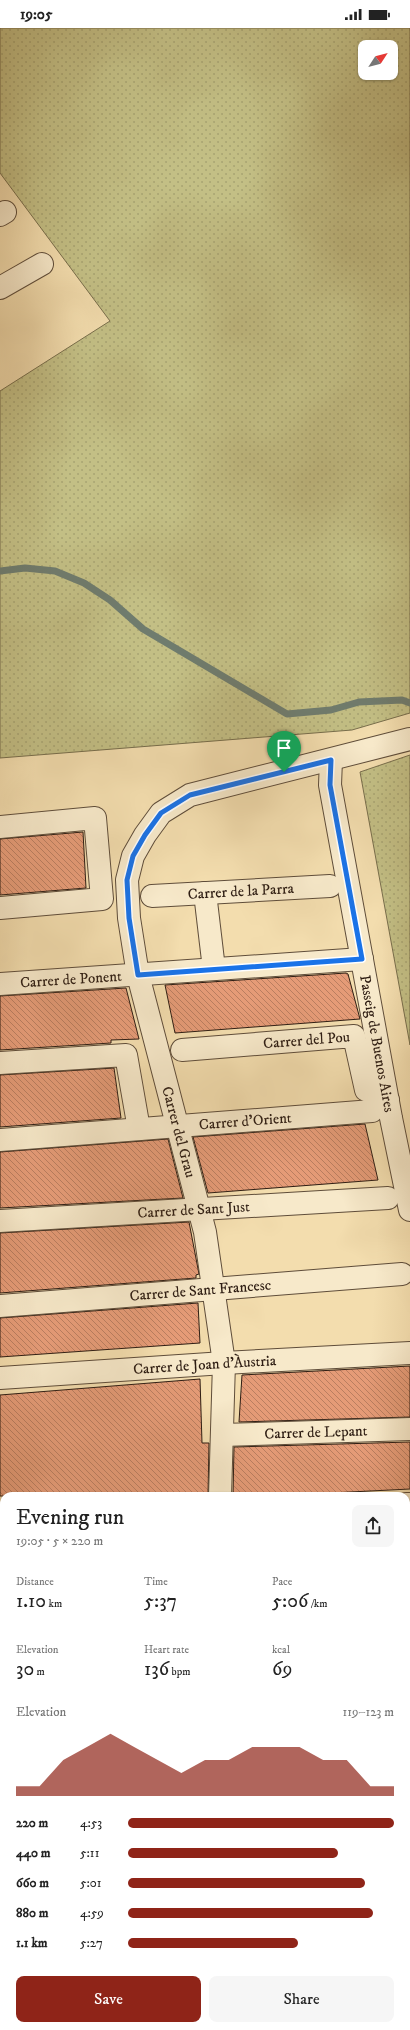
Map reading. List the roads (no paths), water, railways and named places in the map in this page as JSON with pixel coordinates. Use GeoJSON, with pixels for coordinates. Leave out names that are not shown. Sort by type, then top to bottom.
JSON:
{"type":"FeatureCollection","features":[{"type":"Feature","properties":{"kind":"street"},"geometry":{"type":"LineString","coordinates":[[0,288],[42,264]]}},
{"type":"Feature","properties":{"kind":"street","name":"Carrer del Grau"},"geometry":{"type":"LineString","coordinates":[[220,1492],[224,1363],[199,1208],[138,975],[129,918],[127,880],[133,856],[145,835],[161,813],[190,795],[410,739]]}},
{"type":"Feature","properties":{"kind":"street","name":"Passeig de Buenos Aires"},"geometry":{"type":"LineString","coordinates":[[331,760],[330,785],[362,959],[380,1105],[410,1210]]}},
{"type":"Feature","properties":{"kind":"street"},"geometry":{"type":"LineString","coordinates":[[0,827],[95,818],[102,899],[0,908]]}},
{"type":"Feature","properties":{"kind":"street","name":"Carrer de la Parra"},"geometry":{"type":"LineString","coordinates":[[152,896],[330,886]]}},
{"type":"Feature","properties":{"kind":"street"},"geometry":{"type":"LineString","coordinates":[[205,893],[214,969]]}},
{"type":"Feature","properties":{"kind":"street","name":"Carrer de Ponent"},"geometry":{"type":"LineString","coordinates":[[0,984],[362,959]]}},
{"type":"Feature","properties":{"kind":"street","name":"Carrer del Pou"},"geometry":{"type":"LineString","coordinates":[[182,1050],[354,1036],[366,1090],[380,1105]]}},
{"type":"Feature","properties":{"kind":"street"},"geometry":{"type":"LineString","coordinates":[[0,1063],[126,1055],[139,1129]]}},
{"type":"Feature","properties":{"kind":"street","name":"Carrer d'Orient"},"geometry":{"type":"LineString","coordinates":[[0,1140],[139,1129],[380,1105]]}},
{"type":"Feature","properties":{"kind":"street","name":"Carrer de Sant Just"},"geometry":{"type":"LineString","coordinates":[[0,1222],[199,1208],[388,1198]]}},
{"type":"Feature","properties":{"kind":"street","name":"Carrer de Sant Francesc"},"geometry":{"type":"LineString","coordinates":[[0,1306],[402,1274]]}},
{"type":"Feature","properties":{"kind":"street","name":"Carrer de Joan d'Àustria"},"geometry":{"type":"LineString","coordinates":[[0,1378],[224,1363],[410,1353]]}},
{"type":"Feature","properties":{"kind":"street","name":"Carrer de Lepant"},"geometry":{"type":"LineString","coordinates":[[222,1435],[410,1429]]}},
{"type":"Feature","properties":{"kind":"waterway"},"geometry":{"type":"LineString","coordinates":[[0,571],[25,568],[55,571],[84,583],[110,600],[143,629],[287,714],[331,710],[359,702],[402,700],[410,703]]}}]}
